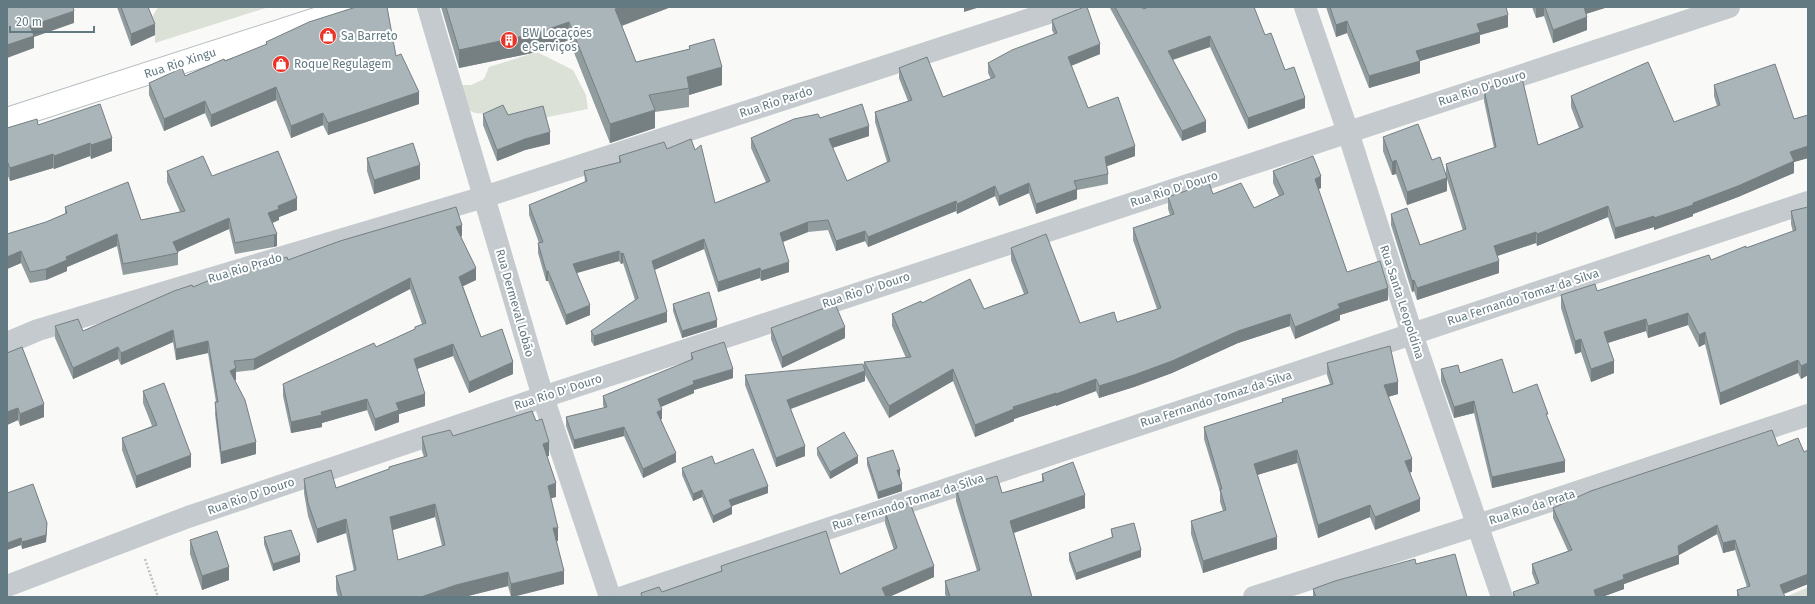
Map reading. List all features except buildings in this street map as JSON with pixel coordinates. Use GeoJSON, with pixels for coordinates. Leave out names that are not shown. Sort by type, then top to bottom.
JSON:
{"type":"FeatureCollection","features":[{"type":"Feature","properties":{"kind":"main road","name":"Rua Rio Xingu"},"geometry":{"type":"LineString","coordinates":[[7,119],[353,7]]}},
{"type":"Feature","properties":{"kind":"street","name":"Rua Dermeval Lobão"},"geometry":{"type":"LineString","coordinates":[[428,7],[543,397],[610,597]]}},
{"type":"Feature","properties":{"kind":"street","name":"Rua Rio Pardo"},"geometry":{"type":"LineString","coordinates":[[484,196],[1067,7]]}},
{"type":"Feature","properties":{"kind":"street","name":"Rua Santa Leopoldina"},"geometry":{"type":"LineString","coordinates":[[1304,7],[1348,132],[1412,334],[1502,597]]}},
{"type":"Feature","properties":{"kind":"street","name":"Rua Rio D' Douro"},"geometry":{"type":"LineString","coordinates":[[7,586],[195,515],[543,397],[1730,7]]}},
{"type":"Feature","properties":{"kind":"street","name":"Rua Rio Prado"},"geometry":{"type":"LineString","coordinates":[[7,343],[38,330],[484,196]]}},
{"type":"Feature","properties":{"kind":"street","name":"Rua Fernando Tomaz da Silva"},"geometry":{"type":"LineString","coordinates":[[623,597],[1808,202]]}},
{"type":"Feature","properties":{"kind":"street","name":"Rua Rio da Prata"},"geometry":{"type":"LineString","coordinates":[[1254,597],[1478,525],[1808,415]]}},
{"type":"Feature","properties":{"kind":"path"},"geometry":{"type":"LineString","coordinates":[[138,536],[158,597]]}},
{"type":"Feature","properties":{"kind":"shaded area"},"geometry":{"type":"Polygon","coordinates":[[[158,7],[269,7],[155,43],[155,35],[149,22],[158,7]]]}},
{"type":"Feature","properties":{"kind":"shaded area"},"geometry":{"type":"Polygon","coordinates":[[[537,52],[573,70],[586,95],[588,109],[543,118],[475,113],[462,107],[456,85],[471,85],[484,79],[489,67],[537,52]]]}},
{"type":"Feature","properties":{"kind":"shaded area"},"geometry":{"type":"Polygon","coordinates":[[[1808,587],[1808,597],[1788,597],[1788,596],[1808,587]]]}},
{"type":"Feature","properties":{"kind":"place","name":"Sa Barreto"},"geometry":{"type":"Point","coordinates":[328,36]}},
{"type":"Feature","properties":{"kind":"place","name":"BW Locações e Serviços"},"geometry":{"type":"Point","coordinates":[509,40]}},
{"type":"Feature","properties":{"kind":"place","name":"Roque Regulagem"},"geometry":{"type":"Point","coordinates":[281,64]}}]}
